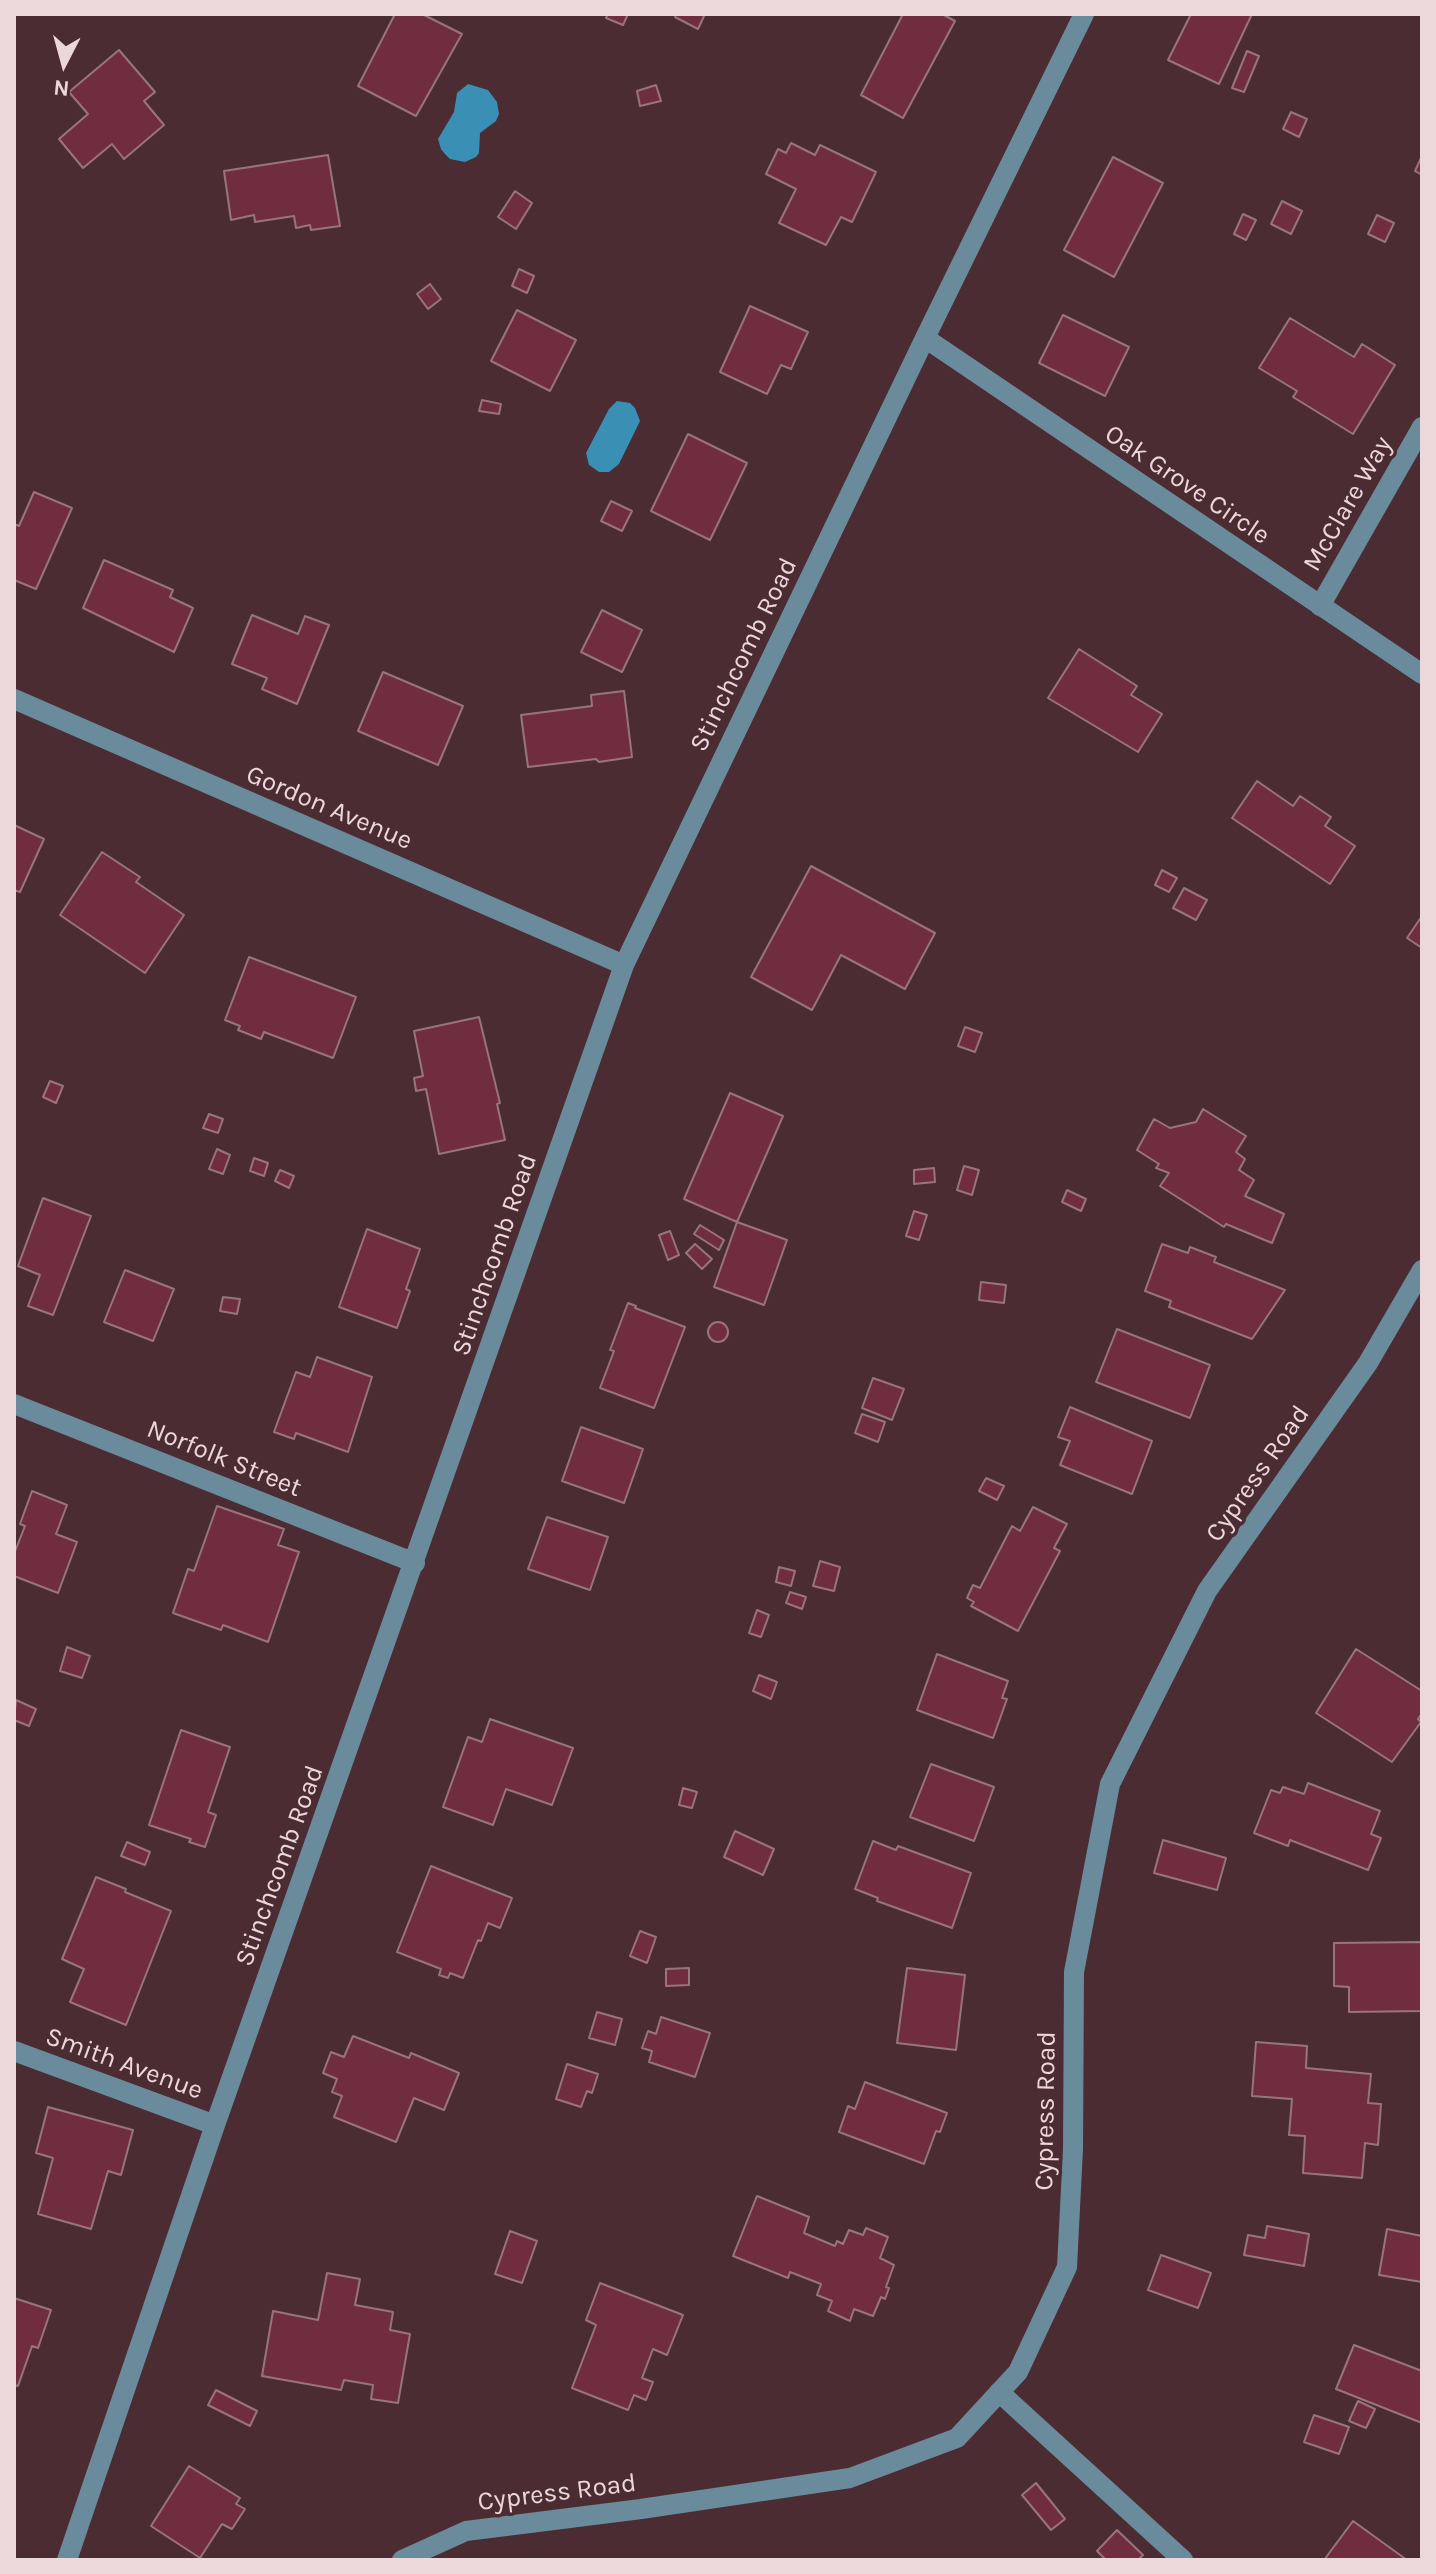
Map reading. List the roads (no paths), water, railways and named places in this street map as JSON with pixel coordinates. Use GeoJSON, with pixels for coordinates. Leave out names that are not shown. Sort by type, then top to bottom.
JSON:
{"type":"FeatureCollection","features":[{"type":"Feature","properties":{"kind":"street","name":"Stinchcomb Road"},"geometry":{"type":"LineString","coordinates":[[67,2560],[215,2125],[624,965],[1084,14]]}},
{"type":"Feature","properties":{"kind":"street","name":"Oak Grove Circle"},"geometry":{"type":"LineString","coordinates":[[925,338],[1422,674]]}},
{"type":"Feature","properties":{"kind":"street","name":"McClare Way"},"geometry":{"type":"LineString","coordinates":[[1320,606],[1422,427]]}},
{"type":"Feature","properties":{"kind":"street","name":"Gordon Avenue"},"geometry":{"type":"LineString","coordinates":[[14,699],[624,965]]}},
{"type":"Feature","properties":{"kind":"street","name":"Cypress Road"},"geometry":{"type":"LineString","coordinates":[[402,2560],[466,2531],[850,2478],[957,2438],[1018,2372],[1067,2267],[1073,2149],[1074,1972],[1110,1784],[1207,1591],[1368,1363],[1422,1270]]}},
{"type":"Feature","properties":{"kind":"street","name":"Norfolk Street"},"geometry":{"type":"LineString","coordinates":[[14,1404],[415,1563]]}},
{"type":"Feature","properties":{"kind":"street","name":"Smith Avenue"},"geometry":{"type":"LineString","coordinates":[[14,2051],[215,2125]]}},
{"type":"Feature","properties":{"kind":"street"},"geometry":{"type":"LineString","coordinates":[[999,2392],[1183,2560]]}},
{"type":"Feature","properties":{"kind":"water"},"geometry":{"type":"Polygon","coordinates":[[[468,84],[488,90],[497,102],[499,114],[496,121],[480,133],[479,153],[465,162],[450,159],[441,149],[438,139],[454,112],[457,93],[468,84]]]}},
{"type":"Feature","properties":{"kind":"water"},"geometry":{"type":"Polygon","coordinates":[[[617,401],[630,403],[640,421],[619,464],[609,472],[599,472],[589,465],[586,453],[609,409],[617,401]]]}}]}
